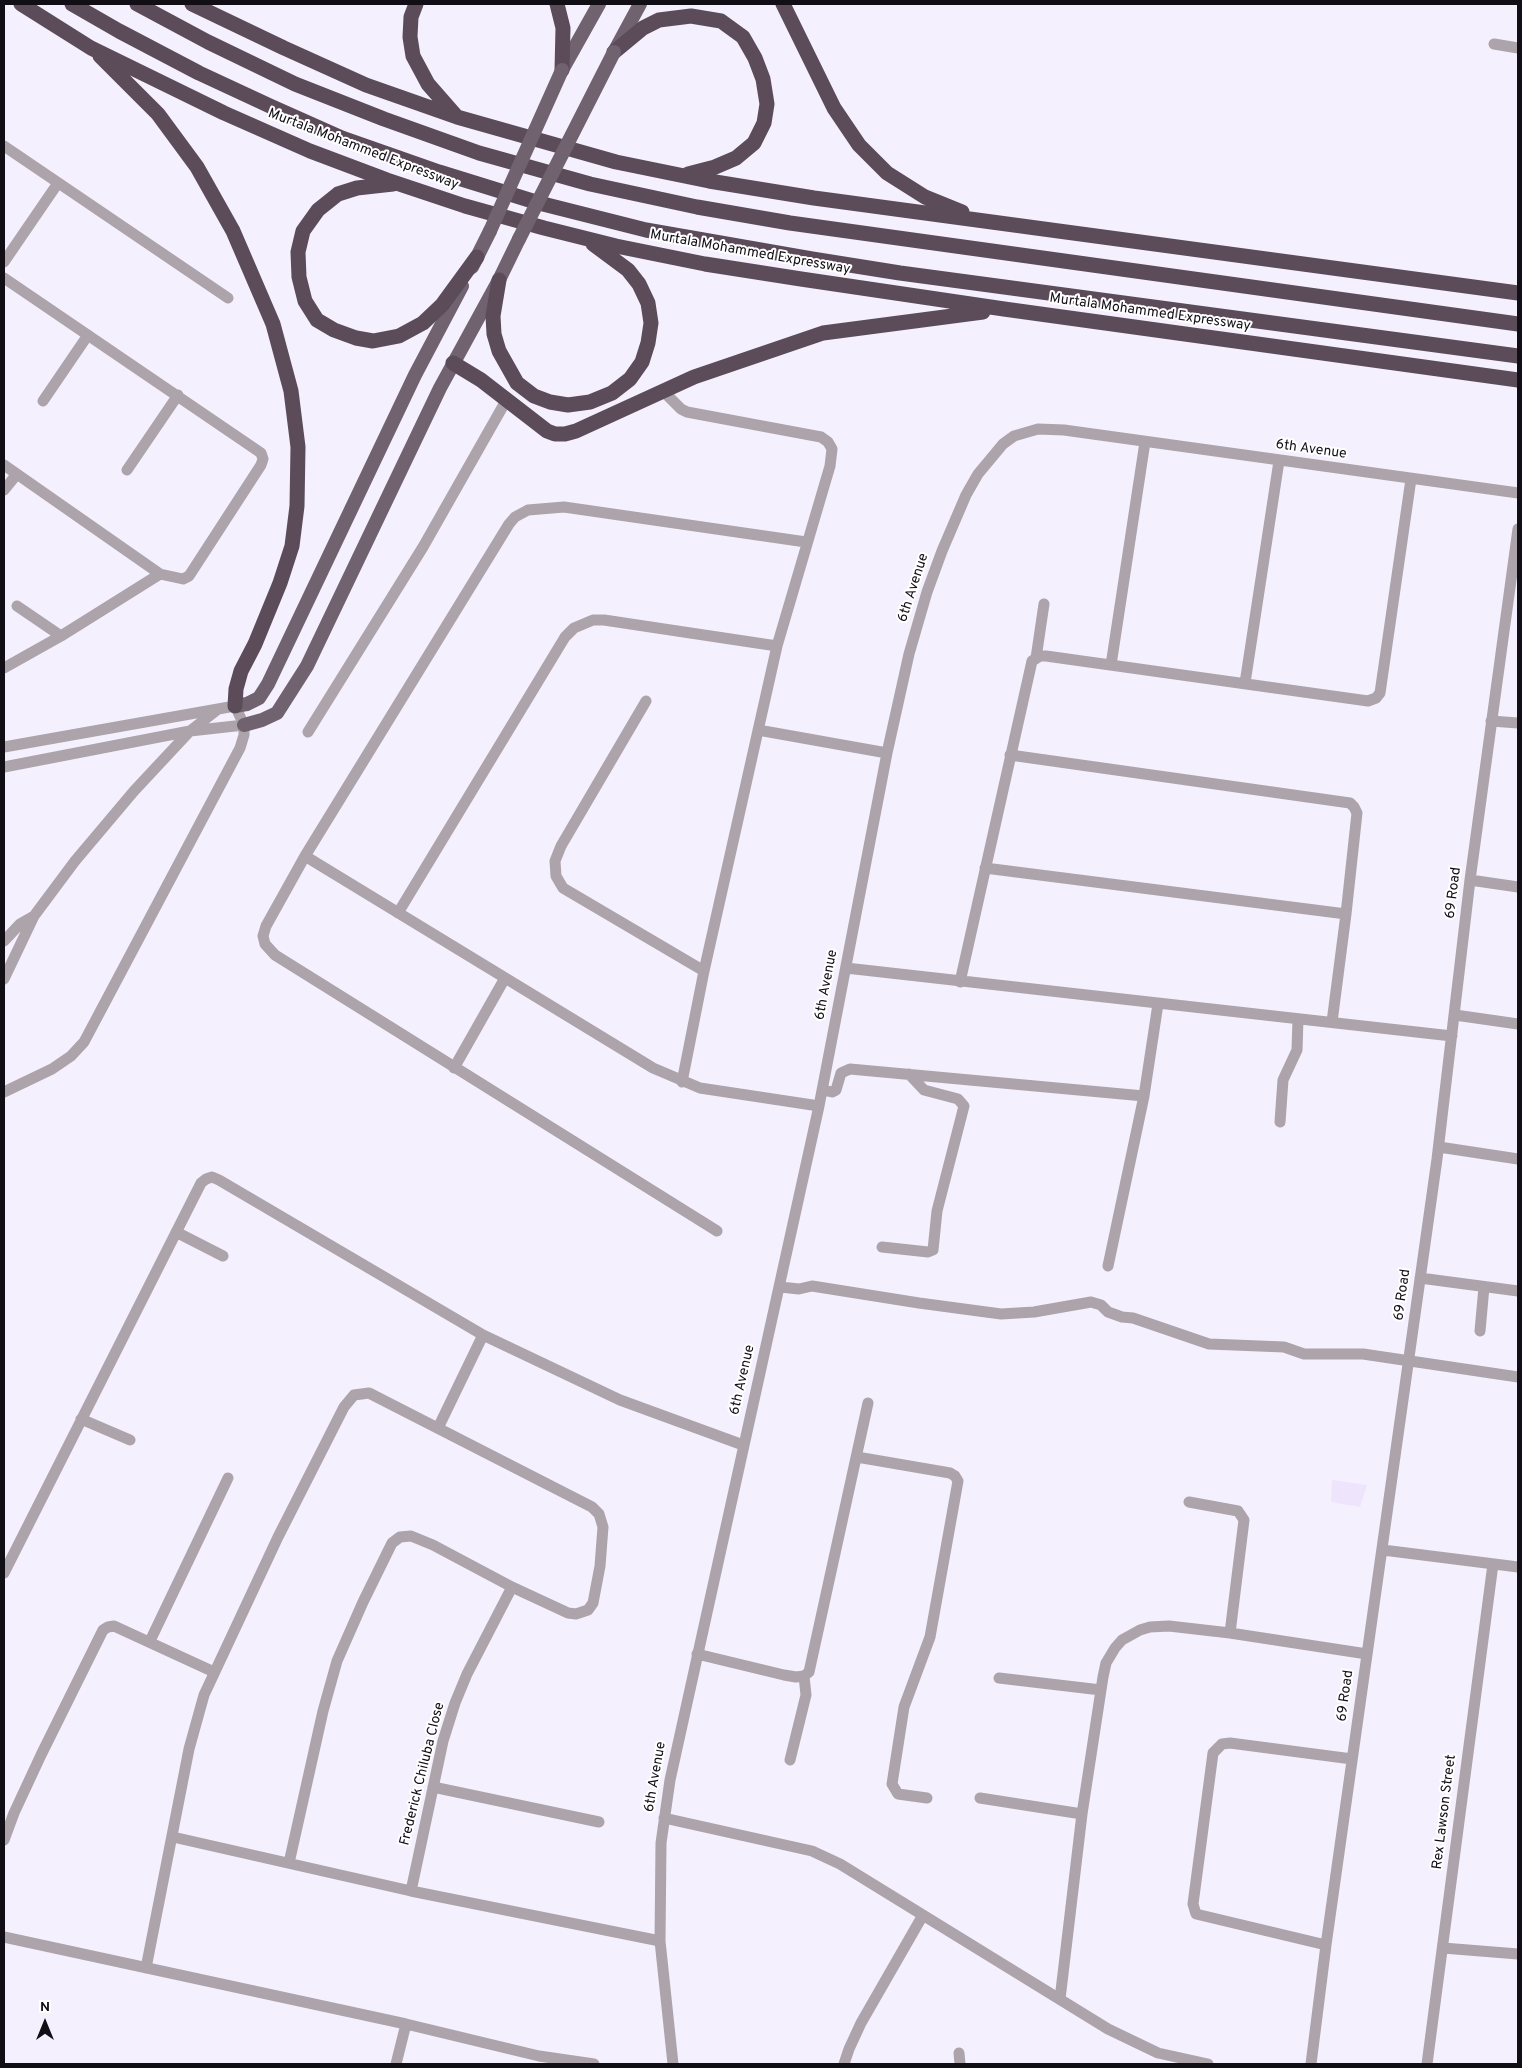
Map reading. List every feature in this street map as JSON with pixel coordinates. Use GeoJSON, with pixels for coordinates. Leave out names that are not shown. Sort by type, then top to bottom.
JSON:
{"type":"FeatureCollection","features":[{"type":"Feature","properties":{"kind":"highway","name":"Murtala Mohammed Expressway"},"geometry":{"type":"LineString","coordinates":[[21,4],[92,48],[224,113],[310,151],[398,184],[465,206],[584,238],[705,264],[1004,309],[1518,380]]}},
{"type":"Feature","properties":{"kind":"highway","name":"Murtala Mohammed Expressway"},"geometry":{"type":"LineString","coordinates":[[72,4],[118,31],[199,73],[342,138],[439,172],[540,204],[646,230],[900,273],[1518,356]]}},
{"type":"Feature","properties":{"kind":"highway"},"geometry":{"type":"LineString","coordinates":[[137,4],[208,42],[295,84],[375,116],[479,153],[590,184],[790,224],[1518,324]]}},
{"type":"Feature","properties":{"kind":"highway"},"geometry":{"type":"LineString","coordinates":[[192,4],[284,48],[366,84],[457,117],[616,162],[814,198],[1518,293]]}},
{"type":"Feature","properties":{"kind":"highway"},"geometry":{"type":"LineString","coordinates":[[416,4],[411,18],[410,37],[413,56],[428,84],[457,117]]}},
{"type":"Feature","properties":{"kind":"highway"},"geometry":{"type":"LineString","coordinates":[[557,4],[563,28],[562,70]]}},
{"type":"Feature","properties":{"kind":"highway"},"geometry":{"type":"LineString","coordinates":[[783,4],[834,108],[859,145],[887,173],[925,197],[992,223]]}},
{"type":"Feature","properties":{"kind":"highway"},"geometry":{"type":"LineString","coordinates":[[614,52],[643,28],[659,20],[691,16],[721,21],[743,37],[755,58],[763,79],[767,104],[764,123],[754,142],[736,158],[715,167],[682,175]]}},
{"type":"Feature","properties":{"kind":"highway"},"geometry":{"type":"LineString","coordinates":[[92,48],[158,114],[197,167],[233,230],[273,324],[291,391],[298,447],[297,506],[292,546],[280,584],[255,644],[241,671],[234,706]]}},
{"type":"Feature","properties":{"kind":"highway"},"geometry":{"type":"LineString","coordinates":[[398,184],[357,188],[338,194],[318,210],[303,231],[298,252],[299,277],[306,302],[317,320],[334,330],[356,338],[373,341],[399,336],[423,323],[442,305],[477,258]]}},
{"type":"Feature","properties":{"kind":"highway"},"geometry":{"type":"LineString","coordinates":[[499,280],[493,316],[494,334],[498,351],[517,383],[534,396],[550,402],[568,405],[590,402],[612,393],[630,379],[642,362],[648,343],[651,323],[648,303],[639,284],[628,270],[584,238]]}},
{"type":"Feature","properties":{"kind":"highway"},"geometry":{"type":"LineString","coordinates":[[453,363],[508,399],[547,431],[555,434],[565,434],[576,431],[694,377],[823,333],[839,329],[1004,309]]}},
{"type":"Feature","properties":{"kind":"main road"},"geometry":{"type":"LineString","coordinates":[[234,706],[247,704],[259,698],[268,684],[415,375],[490,231],[562,70],[599,4]]}},
{"type":"Feature","properties":{"kind":"main road"},"geometry":{"type":"LineString","coordinates":[[244,725],[262,720],[277,712],[307,666],[453,363],[499,280],[640,4]]}},
{"type":"Feature","properties":{"kind":"street"},"geometry":{"type":"LineString","coordinates":[[1494,44],[1518,48]]}},
{"type":"Feature","properties":{"kind":"street"},"geometry":{"type":"LineString","coordinates":[[4,146],[228,298]]}},
{"type":"Feature","properties":{"kind":"street"},"geometry":{"type":"LineString","coordinates":[[4,262],[58,183]]}},
{"type":"Feature","properties":{"kind":"street"},"geometry":{"type":"LineString","coordinates":[[4,278],[178,395],[261,453],[263,458],[261,465],[189,576],[183,579],[160,574],[4,465]]}},
{"type":"Feature","properties":{"kind":"street"},"geometry":{"type":"LineString","coordinates":[[43,401],[88,335]]}},
{"type":"Feature","properties":{"kind":"street"},"geometry":{"type":"LineString","coordinates":[[663,391],[681,409],[687,412],[821,438],[828,442],[833,456],[806,542],[777,646],[704,972],[682,1082]]}},
{"type":"Feature","properties":{"kind":"street"},"geometry":{"type":"LineString","coordinates":[[127,470],[178,395]]}},
{"type":"Feature","properties":{"kind":"street"},"geometry":{"type":"LineString","coordinates":[[308,732],[423,547],[508,399]]}},
{"type":"Feature","properties":{"kind":"street","name":"6th Avenue"},"geometry":{"type":"LineString","coordinates":[[673,2064],[660,1941],[660,1868],[664,1818],[670,1780],[819,1106],[909,654],[927,592],[955,518],[978,474],[990,457],[1003,444],[1014,436],[1038,429],[1064,430],[1518,493]]}},
{"type":"Feature","properties":{"kind":"street"},"geometry":{"type":"LineString","coordinates":[[1111,665],[1146,442]]}},
{"type":"Feature","properties":{"kind":"street"},"geometry":{"type":"LineString","coordinates":[[1244,683],[1279,461]]}},
{"type":"Feature","properties":{"kind":"street"},"geometry":{"type":"LineString","coordinates":[[4,490],[16,474]]}},
{"type":"Feature","properties":{"kind":"street"},"geometry":{"type":"LineString","coordinates":[[1036,658],[1046,656],[1368,701],[1376,698],[1380,693],[1411,479]]}},
{"type":"Feature","properties":{"kind":"street"},"geometry":{"type":"LineString","coordinates":[[717,1231],[276,955],[265,944],[263,936],[266,926],[305,856],[509,524],[521,513],[535,509],[564,507],[806,542]]}},
{"type":"Feature","properties":{"kind":"street","name":"69 Road"},"geometry":{"type":"LineString","coordinates":[[1311,2064],[1326,1945],[1439,1148],[1470,880],[1518,529]]}},
{"type":"Feature","properties":{"kind":"street"},"geometry":{"type":"LineString","coordinates":[[4,668],[61,636],[160,574]]}},
{"type":"Feature","properties":{"kind":"street"},"geometry":{"type":"LineString","coordinates":[[960,982],[1030,666],[1036,658],[1044,604]]}},
{"type":"Feature","properties":{"kind":"street"},"geometry":{"type":"LineString","coordinates":[[17,606],[61,636]]}},
{"type":"Feature","properties":{"kind":"street"},"geometry":{"type":"LineString","coordinates":[[398,913],[565,638],[574,628],[593,620],[604,620],[777,646]]}},
{"type":"Feature","properties":{"kind":"street"},"geometry":{"type":"LineString","coordinates":[[646,701],[561,846],[555,862],[556,876],[563,888],[704,972]]}},
{"type":"Feature","properties":{"kind":"street"},"geometry":{"type":"LineString","coordinates":[[4,747],[234,706],[244,725],[244,735],[240,748],[84,1042],[71,1056],[52,1069],[4,1092]]}},
{"type":"Feature","properties":{"kind":"street"},"geometry":{"type":"LineString","coordinates":[[4,980],[34,916],[90,843],[134,791],[190,731],[218,709]]}},
{"type":"Feature","properties":{"kind":"street"},"geometry":{"type":"LineString","coordinates":[[1491,721],[1518,723]]}},
{"type":"Feature","properties":{"kind":"street"},"geometry":{"type":"LineString","coordinates":[[4,767],[190,731],[244,725]]}},
{"type":"Feature","properties":{"kind":"street"},"geometry":{"type":"LineString","coordinates":[[758,730],[888,753]]}},
{"type":"Feature","properties":{"kind":"street"},"geometry":{"type":"LineString","coordinates":[[1010,755],[1350,803],[1357,813],[1332,1022]]}},
{"type":"Feature","properties":{"kind":"street"},"geometry":{"type":"LineString","coordinates":[[305,856],[653,1068],[682,1082],[706,1090],[819,1106]]}},
{"type":"Feature","properties":{"kind":"street"},"geometry":{"type":"LineString","coordinates":[[985,868],[1346,914]]}},
{"type":"Feature","properties":{"kind":"street"},"geometry":{"type":"LineString","coordinates":[[1470,880],[1518,887]]}},
{"type":"Feature","properties":{"kind":"street"},"geometry":{"type":"LineString","coordinates":[[4,942],[20,924],[34,916]]}},
{"type":"Feature","properties":{"kind":"street"},"geometry":{"type":"LineString","coordinates":[[846,968],[1452,1036]]}},
{"type":"Feature","properties":{"kind":"street"},"geometry":{"type":"LineString","coordinates":[[454,1068],[505,978]]}},
{"type":"Feature","properties":{"kind":"street"},"geometry":{"type":"LineString","coordinates":[[1108,1266],[1144,1096],[1158,1004]]}},
{"type":"Feature","properties":{"kind":"street"},"geometry":{"type":"LineString","coordinates":[[1455,1016],[1518,1024]]}},
{"type":"Feature","properties":{"kind":"street"},"geometry":{"type":"LineString","coordinates":[[1280,1122],[1283,1080],[1297,1050],[1298,1019]]}},
{"type":"Feature","properties":{"kind":"street"},"geometry":{"type":"LineString","coordinates":[[822,1090],[834,1091],[841,1073],[850,1069],[1144,1096]]}},
{"type":"Feature","properties":{"kind":"street"},"geometry":{"type":"LineString","coordinates":[[882,1247],[928,1252],[933,1250],[937,1212],[964,1106],[958,1099],[924,1090],[909,1074]]}},
{"type":"Feature","properties":{"kind":"street"},"geometry":{"type":"LineString","coordinates":[[1439,1148],[1518,1158]]}},
{"type":"Feature","properties":{"kind":"street"},"geometry":{"type":"LineString","coordinates":[[4,1573],[201,1183],[212,1177],[483,1335],[620,1400],[743,1445]]}},
{"type":"Feature","properties":{"kind":"street"},"geometry":{"type":"LineString","coordinates":[[176,1232],[223,1256]]}},
{"type":"Feature","properties":{"kind":"street"},"geometry":{"type":"LineString","coordinates":[[1420,1278],[1518,1291]]}},
{"type":"Feature","properties":{"kind":"street"},"geometry":{"type":"LineString","coordinates":[[780,1287],[799,1289],[812,1286],[1001,1314],[1034,1312],[1091,1302],[1101,1305],[1108,1312],[1122,1317],[1134,1318],[1209,1344],[1284,1347],[1304,1354],[1363,1354],[1518,1377]]}},
{"type":"Feature","properties":{"kind":"street"},"geometry":{"type":"LineString","coordinates":[[1480,1331],[1484,1287]]}},
{"type":"Feature","properties":{"kind":"street"},"geometry":{"type":"LineString","coordinates":[[438,1428],[483,1335]]}},
{"type":"Feature","properties":{"kind":"street"},"geometry":{"type":"LineString","coordinates":[[146,1968],[191,1739],[204,1695],[278,1538],[348,1400],[354,1395],[369,1393],[584,1502],[599,1514],[603,1527],[600,1566],[593,1603],[582,1614],[568,1613],[512,1587],[433,1544],[411,1536],[400,1537],[392,1543],[337,1661],[322,1711],[289,1863]]}},
{"type":"Feature","properties":{"kind":"street"},"geometry":{"type":"LineString","coordinates":[[697,1654],[784,1675],[804,1676],[810,1672],[868,1403]]}},
{"type":"Feature","properties":{"kind":"street"},"geometry":{"type":"LineString","coordinates":[[81,1420],[130,1440]]}},
{"type":"Feature","properties":{"kind":"street"},"geometry":{"type":"LineString","coordinates":[[858,1456],[950,1473],[956,1476],[958,1481],[930,1637],[904,1707],[892,1784],[898,1794],[927,1798]]}},
{"type":"Feature","properties":{"kind":"street"},"geometry":{"type":"LineString","coordinates":[[150,1641],[228,1478]]}},
{"type":"Feature","properties":{"kind":"street"},"geometry":{"type":"LineString","coordinates":[[1189,1502],[1233,1509],[1238,1511],[1244,1520],[1230,1632]]}},
{"type":"Feature","properties":{"kind":"street"},"geometry":{"type":"LineString","coordinates":[[1383,1550],[1518,1567]]}},
{"type":"Feature","properties":{"kind":"street","name":"Rex Lawson Street"},"geometry":{"type":"LineString","coordinates":[[1427,2064],[1493,1564]]}},
{"type":"Feature","properties":{"kind":"street","name":"Frederick Chiluba Close"},"geometry":{"type":"LineString","coordinates":[[411,1891],[443,1741],[455,1703],[467,1674],[512,1587]]}},
{"type":"Feature","properties":{"kind":"street"},"geometry":{"type":"LineString","coordinates":[[4,1840],[33,1771],[103,1630],[114,1626],[214,1672]]}},
{"type":"Feature","properties":{"kind":"street"},"geometry":{"type":"LineString","coordinates":[[1060,1999],[1082,1814],[1101,1690],[1106,1664],[1110,1655],[1122,1640],[1150,1627],[1169,1626],[1230,1632],[1367,1654]]}},
{"type":"Feature","properties":{"kind":"street"},"geometry":{"type":"LineString","coordinates":[[790,1760],[806,1695],[804,1676]]}},
{"type":"Feature","properties":{"kind":"street"},"geometry":{"type":"LineString","coordinates":[[999,1678],[1101,1690]]}},
{"type":"Feature","properties":{"kind":"street"},"geometry":{"type":"LineString","coordinates":[[1326,1945],[1208,1919],[1196,1914],[1193,1904],[1213,1753],[1222,1744],[1230,1743],[1352,1759]]}},
{"type":"Feature","properties":{"kind":"street"},"geometry":{"type":"LineString","coordinates":[[433,1787],[599,1822]]}},
{"type":"Feature","properties":{"kind":"street"},"geometry":{"type":"LineString","coordinates":[[980,1798],[1082,1814]]}},
{"type":"Feature","properties":{"kind":"street"},"geometry":{"type":"LineString","coordinates":[[664,1818],[812,1851],[840,1864],[1108,2029],[1158,2053],[1208,2064]]}},
{"type":"Feature","properties":{"kind":"street"},"geometry":{"type":"LineString","coordinates":[[173,1836],[411,1891],[660,1941]]}},
{"type":"Feature","properties":{"kind":"street"},"geometry":{"type":"LineString","coordinates":[[844,2064],[861,2023],[923,1915]]}},
{"type":"Feature","properties":{"kind":"street"},"geometry":{"type":"LineString","coordinates":[[4,1937],[406,2024],[539,2056],[594,2064]]}},
{"type":"Feature","properties":{"kind":"street"},"geometry":{"type":"LineString","coordinates":[[1443,1948],[1518,1954]]}},
{"type":"Feature","properties":{"kind":"street"},"geometry":{"type":"LineString","coordinates":[[396,2064],[406,2024]]}},
{"type":"Feature","properties":{"kind":"street"},"geometry":{"type":"LineString","coordinates":[[1155,2064],[1158,2053]]}},
{"type":"Feature","properties":{"kind":"shaded area"},"geometry":{"type":"Polygon","coordinates":[[[1332,1480],[1367,1485],[1360,1507],[1331,1502],[1332,1480]]]}}]}
